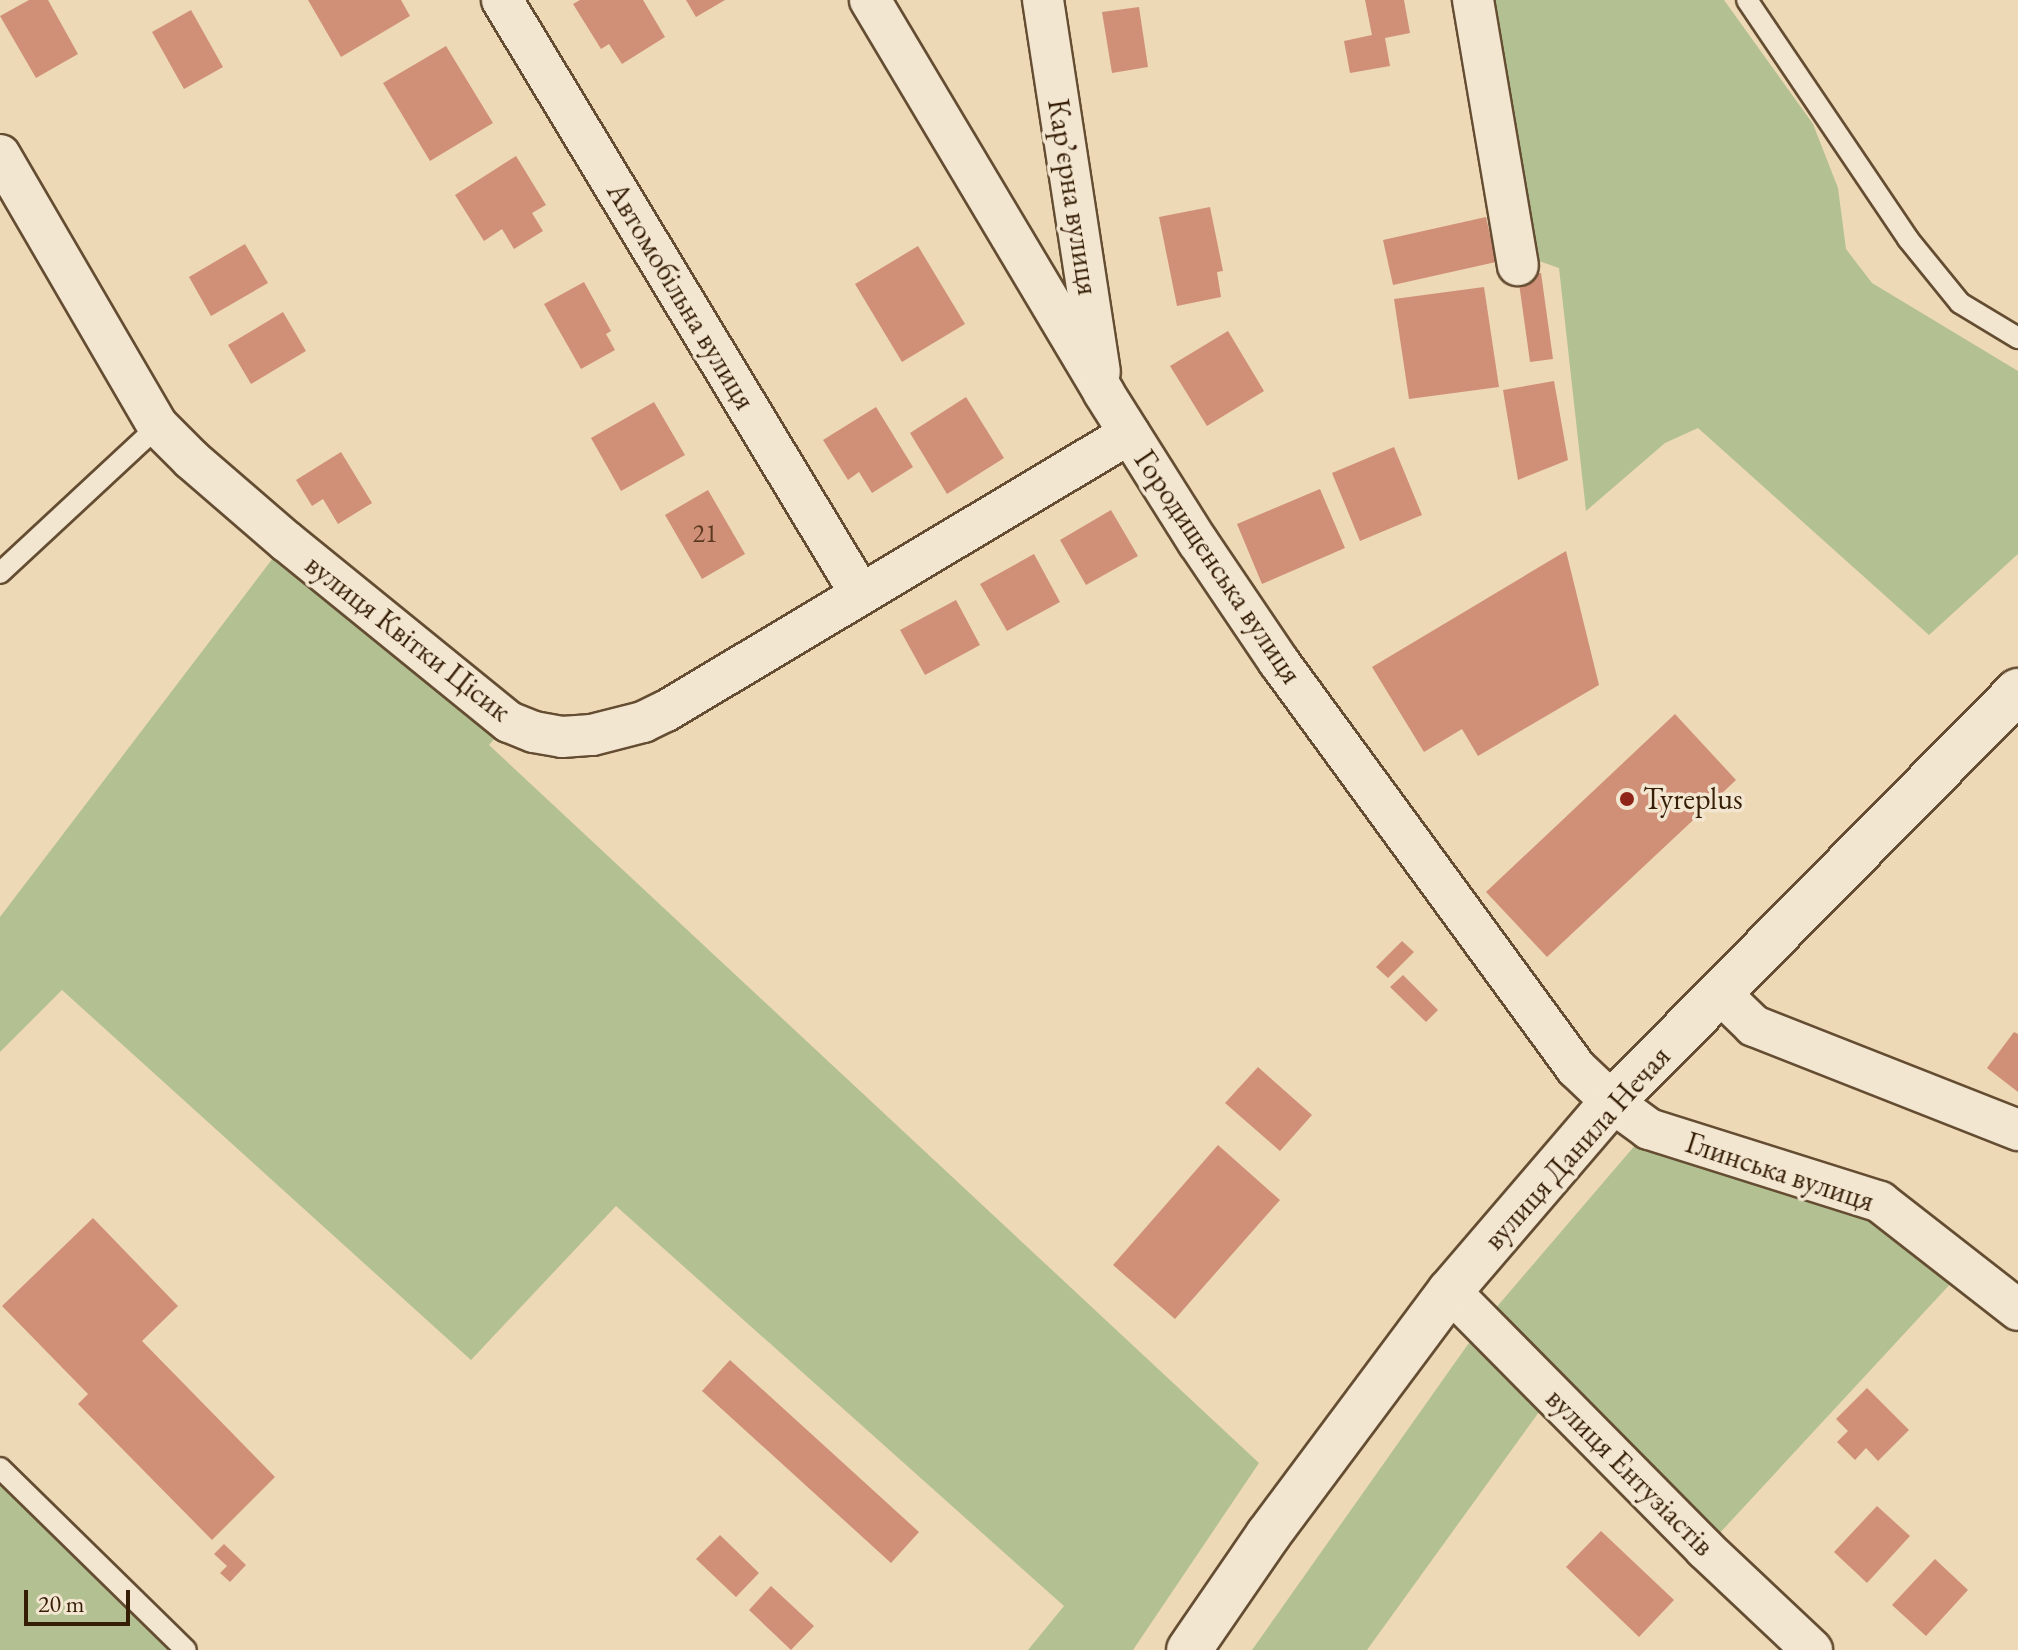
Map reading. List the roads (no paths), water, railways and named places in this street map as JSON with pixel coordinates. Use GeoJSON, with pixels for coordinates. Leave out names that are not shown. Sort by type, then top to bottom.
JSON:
{"type":"FeatureCollection","features":[{"type":"Feature","properties":{"kind":"main road","name":"вулиця Данила Нечая"},"geometry":{"type":"LineString","coordinates":[[1189,1650],[1268,1535],[1450,1291],[1612,1102],[2018,691]]}},
{"type":"Feature","properties":{"kind":"street","name":"Автомобільна вулиця"},"geometry":{"type":"LineString","coordinates":[[502,0],[860,593]]}},
{"type":"Feature","properties":{"kind":"street","name":"Городищенська вулиця"},"geometry":{"type":"LineString","coordinates":[[870,0],[1129,434],[1279,662],[1576,1068],[1612,1102]]}},
{"type":"Feature","properties":{"kind":"street","name":"Карʼєрна вулиця"},"geometry":{"type":"LineString","coordinates":[[1043,0],[1104,393]]}},
{"type":"Feature","properties":{"kind":"street"},"geometry":{"type":"LineString","coordinates":[[1473,0],[1518,265]]}},
{"type":"Feature","properties":{"kind":"street","name":"вулиця Квітки Цісик"},"geometry":{"type":"LineString","coordinates":[[0,155],[158,426],[192,460],[286,541],[509,722],[534,732],[562,737],[592,735],[643,722],[1129,434]]}},
{"type":"Feature","properties":{"kind":"street"},"geometry":{"type":"LineString","coordinates":[[1720,993],[1754,1026],[2018,1130]]}},
{"type":"Feature","properties":{"kind":"street","name":"Глинська вулиця"},"geometry":{"type":"LineString","coordinates":[[1612,1102],[1649,1129],[1880,1202],[2018,1310]]}},
{"type":"Feature","properties":{"kind":"street","name":"вулиця Ентузіастів"},"geometry":{"type":"LineString","coordinates":[[1450,1291],[1705,1549],[1812,1650]]}},
{"type":"Feature","properties":{"kind":"lane"},"geometry":{"type":"LineString","coordinates":[[1747,0],[1908,239],[1960,303],[2018,338]]}},
{"type":"Feature","properties":{"kind":"lane"},"geometry":{"type":"LineString","coordinates":[[0,573],[158,426]]}},
{"type":"Feature","properties":{"kind":"lane"},"geometry":{"type":"LineString","coordinates":[[0,1468],[186,1650]]}},
{"type":"Feature","properties":{"kind":"place","name":"Tyreplus"},"geometry":{"type":"Point","coordinates":[1627,799]}}]}
